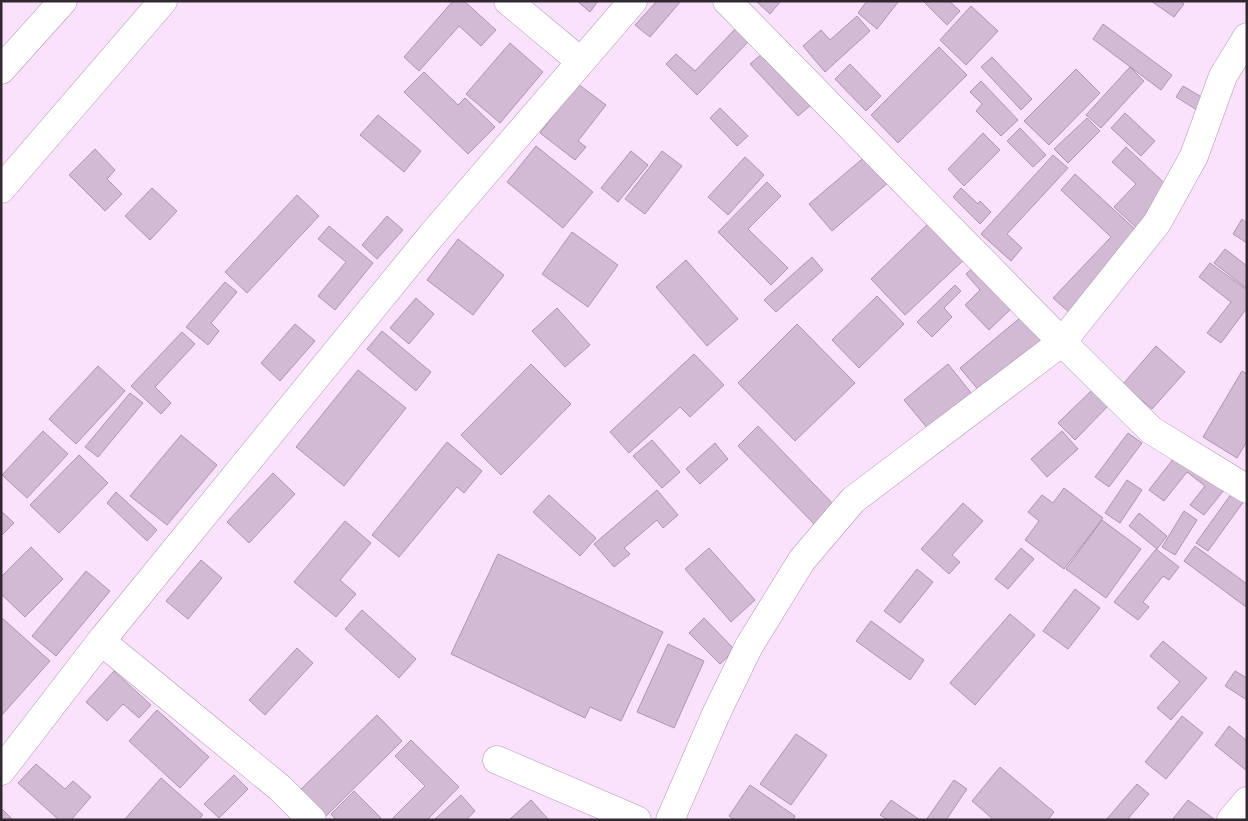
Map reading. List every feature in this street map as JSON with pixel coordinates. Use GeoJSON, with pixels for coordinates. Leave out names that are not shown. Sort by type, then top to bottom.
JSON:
{"type":"FeatureCollection","features":[{"type":"Feature","properties":{"kind":"street"},"geometry":{"type":"LineString","coordinates":[[1,70],[63,1]]}},
{"type":"Feature","properties":{"kind":"street"},"geometry":{"type":"LineString","coordinates":[[1,189],[163,1]]}},
{"type":"Feature","properties":{"kind":"street"},"geometry":{"type":"LineString","coordinates":[[508,1],[580,62]]}},
{"type":"Feature","properties":{"kind":"street"},"geometry":{"type":"LineString","coordinates":[[1,771],[101,641],[431,236],[633,1]]}},
{"type":"Feature","properties":{"kind":"street"},"geometry":{"type":"LineString","coordinates":[[727,1],[1062,342],[1152,430],[1247,489]]}},
{"type":"Feature","properties":{"kind":"street"},"geometry":{"type":"LineString","coordinates":[[670,820],[748,646],[802,560],[853,500],[1062,342],[1157,223],[1194,156],[1223,76],[1247,37]]}},
{"type":"Feature","properties":{"kind":"street"},"geometry":{"type":"LineString","coordinates":[[101,641],[280,788],[312,820]]}},
{"type":"Feature","properties":{"kind":"street"},"geometry":{"type":"LineString","coordinates":[[497,760],[637,820]]}},
{"type":"Feature","properties":{"kind":"street"},"geometry":{"type":"LineString","coordinates":[[1231,820],[1247,801]]}},
{"type":"Feature","properties":{"kind":"building"},"geometry":{"type":"Polygon","coordinates":[[[453,1],[464,1],[496,30],[481,46],[459,26],[419,71],[404,57],[453,1]]]}},
{"type":"Feature","properties":{"kind":"building"},"geometry":{"type":"Polygon","coordinates":[[[577,1],[598,1],[590,12],[577,1]]]}},
{"type":"Feature","properties":{"kind":"building"},"geometry":{"type":"Polygon","coordinates":[[[657,1],[681,1],[650,37],[635,25],[657,1]]]}},
{"type":"Feature","properties":{"kind":"building"},"geometry":{"type":"Polygon","coordinates":[[[758,1],[781,1],[770,14],[758,1]]]}},
{"type":"Feature","properties":{"kind":"building"},"geometry":{"type":"Polygon","coordinates":[[[867,1],[899,1],[877,29],[858,13],[867,1]]]}},
{"type":"Feature","properties":{"kind":"building"},"geometry":{"type":"Polygon","coordinates":[[[923,1],[949,1],[960,11],[947,25],[923,1]]]}},
{"type":"Feature","properties":{"kind":"building"},"geometry":{"type":"Polygon","coordinates":[[[1151,1],[1180,1],[1184,4],[1174,17],[1151,1]]]}},
{"type":"Feature","properties":{"kind":"building"},"geometry":{"type":"Polygon","coordinates":[[[971,6],[998,31],[966,65],[940,40],[971,6]]]}},
{"type":"Feature","properties":{"kind":"building"},"geometry":{"type":"Polygon","coordinates":[[[857,16],[870,31],[825,72],[803,46],[821,30],[830,40],[857,16]]]}},
{"type":"Feature","properties":{"kind":"building"},"geometry":{"type":"Polygon","coordinates":[[[1103,24],[1172,75],[1161,90],[1093,39],[1103,24]]]}},
{"type":"Feature","properties":{"kind":"building"},"geometry":{"type":"Polygon","coordinates":[[[737,27],[750,40],[697,95],[666,64],[676,54],[695,71],[737,27]]]}},
{"type":"Feature","properties":{"kind":"building"},"geometry":{"type":"Polygon","coordinates":[[[510,43],[543,72],[500,123],[466,94],[510,43]]]}},
{"type":"Feature","properties":{"kind":"building"},"geometry":{"type":"Polygon","coordinates":[[[939,47],[967,75],[898,143],[871,115],[939,47]]]}},
{"type":"Feature","properties":{"kind":"building"},"geometry":{"type":"Polygon","coordinates":[[[763,53],[811,105],[798,116],[750,64],[763,53]]]}},
{"type":"Feature","properties":{"kind":"building"},"geometry":{"type":"Polygon","coordinates":[[[992,57],[1032,99],[1021,110],[981,67],[992,57]]]}},
{"type":"Feature","properties":{"kind":"building"},"geometry":{"type":"Polygon","coordinates":[[[850,64],[881,96],[866,111],[835,79],[850,64]]]}},
{"type":"Feature","properties":{"kind":"building"},"geometry":{"type":"Polygon","coordinates":[[[1130,67],[1144,81],[1101,128],[1086,115],[1130,67]]]}},
{"type":"Feature","properties":{"kind":"building"},"geometry":{"type":"Polygon","coordinates":[[[1076,69],[1100,93],[1049,145],[1024,121],[1076,69]]]}},
{"type":"Feature","properties":{"kind":"building"},"geometry":{"type":"Polygon","coordinates":[[[424,72],[458,105],[465,98],[495,127],[468,154],[404,92],[424,72]]]}},
{"type":"Feature","properties":{"kind":"building"},"geometry":{"type":"Polygon","coordinates":[[[981,81],[1018,120],[1001,136],[976,111],[982,104],[970,92],[981,81]]]}},
{"type":"Feature","properties":{"kind":"building"},"geometry":{"type":"Polygon","coordinates":[[[578,84],[606,105],[578,141],[586,147],[575,160],[540,133],[578,84]]]}},
{"type":"Feature","properties":{"kind":"building"},"geometry":{"type":"Polygon","coordinates":[[[1183,86],[1210,102],[1202,113],[1176,97],[1183,86]]]}},
{"type":"Feature","properties":{"kind":"building"},"geometry":{"type":"Polygon","coordinates":[[[720,108],[748,136],[737,146],[710,118],[720,108]]]}},
{"type":"Feature","properties":{"kind":"building"},"geometry":{"type":"Polygon","coordinates":[[[1125,113],[1155,141],[1141,156],[1111,128],[1125,113]]]}},
{"type":"Feature","properties":{"kind":"building"},"geometry":{"type":"Polygon","coordinates":[[[378,115],[421,151],[404,172],[360,135],[378,115]]]}},
{"type":"Feature","properties":{"kind":"building"},"geometry":{"type":"Polygon","coordinates":[[[1087,118],[1100,131],[1068,163],[1054,149],[1087,118]]]}},
{"type":"Feature","properties":{"kind":"building"},"geometry":{"type":"Polygon","coordinates":[[[1020,128],[1046,155],[1033,167],[1007,141],[1020,128]]]}},
{"type":"Feature","properties":{"kind":"building"},"geometry":{"type":"Polygon","coordinates":[[[983,133],[1000,150],[964,186],[948,169],[983,133]]]}},
{"type":"Feature","properties":{"kind":"building"},"geometry":{"type":"Polygon","coordinates":[[[536,146],[593,192],[563,228],[507,182],[536,146]]]}},
{"type":"Feature","properties":{"kind":"building"},"geometry":{"type":"Polygon","coordinates":[[[1126,147],[1174,192],[1139,230],[1114,207],[1136,184],[1112,162],[1126,147]]]}},
{"type":"Feature","properties":{"kind":"building"},"geometry":{"type":"Polygon","coordinates":[[[95,149],[115,170],[107,179],[122,194],[105,211],[69,175],[95,149]]]}},
{"type":"Feature","properties":{"kind":"building"},"geometry":{"type":"Polygon","coordinates":[[[631,151],[648,165],[618,202],[601,188],[631,151]]]}},
{"type":"Feature","properties":{"kind":"building"},"geometry":{"type":"Polygon","coordinates":[[[662,151],[682,166],[645,214],[625,199],[662,151]]]}},
{"type":"Feature","properties":{"kind":"building"},"geometry":{"type":"Polygon","coordinates":[[[867,155],[890,181],[832,231],[809,204],[867,155]]]}},
{"type":"Feature","properties":{"kind":"building"},"geometry":{"type":"Polygon","coordinates":[[[1053,155],[1068,168],[1007,234],[1022,248],[1011,261],[981,234],[1053,155]]]}},
{"type":"Feature","properties":{"kind":"building"},"geometry":{"type":"Polygon","coordinates":[[[745,157],[764,175],[728,215],[708,197],[745,157]]]}},
{"type":"Feature","properties":{"kind":"building"},"geometry":{"type":"Polygon","coordinates":[[[1075,174],[1137,231],[1071,314],[1053,298],[1111,237],[1061,190],[1075,174]]]}},
{"type":"Feature","properties":{"kind":"building"},"geometry":{"type":"Polygon","coordinates":[[[767,182],[781,196],[748,229],[788,268],[771,285],[718,232],[767,182]]]}},
{"type":"Feature","properties":{"kind":"building"},"geometry":{"type":"Polygon","coordinates":[[[152,188],[177,211],[150,240],[125,216],[152,188]]]}},
{"type":"Feature","properties":{"kind":"building"},"geometry":{"type":"Polygon","coordinates":[[[961,188],[978,204],[980,201],[991,212],[980,224],[953,197],[961,188]]]}},
{"type":"Feature","properties":{"kind":"building"},"geometry":{"type":"Polygon","coordinates":[[[297,195],[319,216],[247,293],[225,272],[297,195]]]}},
{"type":"Feature","properties":{"kind":"building"},"geometry":{"type":"Polygon","coordinates":[[[387,216],[403,230],[377,259],[362,245],[387,216]]]}},
{"type":"Feature","properties":{"kind":"building"},"geometry":{"type":"Polygon","coordinates":[[[1242,219],[1247,223],[1247,243],[1233,234],[1242,219]]]}},
{"type":"Feature","properties":{"kind":"building"},"geometry":{"type":"Polygon","coordinates":[[[932,220],[967,257],[905,315],[871,279],[932,220]]]}},
{"type":"Feature","properties":{"kind":"building"},"geometry":{"type":"Polygon","coordinates":[[[329,226],[373,263],[335,310],[318,296],[346,262],[318,239],[329,226]]]}},
{"type":"Feature","properties":{"kind":"building"},"geometry":{"type":"Polygon","coordinates":[[[572,232],[618,265],[588,307],[542,274],[572,232]]]}},
{"type":"Feature","properties":{"kind":"building"},"geometry":{"type":"Polygon","coordinates":[[[458,239],[504,275],[473,315],[427,280],[458,239]]]}},
{"type":"Feature","properties":{"kind":"building"},"geometry":{"type":"Polygon","coordinates":[[[1225,249],[1247,266],[1246,288],[1214,263],[1225,249]]]}},
{"type":"Feature","properties":{"kind":"building"},"geometry":{"type":"Polygon","coordinates":[[[812,257],[823,270],[776,312],[764,300],[812,257]]]}},
{"type":"Feature","properties":{"kind":"building"},"geometry":{"type":"Polygon","coordinates":[[[686,260],[738,319],[707,346],[656,287],[686,260]]]}},
{"type":"Feature","properties":{"kind":"building"},"geometry":{"type":"Polygon","coordinates":[[[1210,263],[1247,290],[1247,308],[1221,343],[1207,333],[1231,302],[1199,277],[1210,263]]]}},
{"type":"Feature","properties":{"kind":"building"},"geometry":{"type":"Polygon","coordinates":[[[977,264],[1016,304],[989,330],[965,305],[980,290],[966,274],[977,264]]]}},
{"type":"Feature","properties":{"kind":"building"},"geometry":{"type":"Polygon","coordinates":[[[225,282],[237,292],[211,323],[219,331],[208,345],[186,327],[225,282]]]}},
{"type":"Feature","properties":{"kind":"building"},"geometry":{"type":"Polygon","coordinates":[[[955,285],[961,291],[944,308],[952,317],[932,337],[917,322],[955,285]]]}},
{"type":"Feature","properties":{"kind":"building"},"geometry":{"type":"Polygon","coordinates":[[[877,296],[904,324],[859,368],[832,340],[877,296]]]}},
{"type":"Feature","properties":{"kind":"building"},"geometry":{"type":"Polygon","coordinates":[[[416,298],[434,314],[409,344],[390,328],[416,298]]]}},
{"type":"Feature","properties":{"kind":"building"},"geometry":{"type":"Polygon","coordinates":[[[557,308],[590,345],[565,367],[532,331],[557,308]]]}},
{"type":"Feature","properties":{"kind":"building"},"geometry":{"type":"Polygon","coordinates":[[[1027,312],[1049,338],[981,393],[960,368],[1027,312]]]}},
{"type":"Feature","properties":{"kind":"building"},"geometry":{"type":"Polygon","coordinates":[[[295,324],[315,341],[280,381],[261,363],[295,324]]]}},
{"type":"Feature","properties":{"kind":"building"},"geometry":{"type":"Polygon","coordinates":[[[797,324],[855,383],[795,441],[738,383],[797,324]]]}},
{"type":"Feature","properties":{"kind":"building"},"geometry":{"type":"Polygon","coordinates":[[[382,331],[431,372],[416,391],[367,349],[382,331]]]}},
{"type":"Feature","properties":{"kind":"building"},"geometry":{"type":"Polygon","coordinates":[[[182,332],[195,344],[155,387],[171,403],[161,414],[131,386],[182,332]]]}},
{"type":"Feature","properties":{"kind":"building"},"geometry":{"type":"Polygon","coordinates":[[[1156,346],[1185,372],[1152,409],[1123,384],[1156,346]]]}},
{"type":"Feature","properties":{"kind":"building"},"geometry":{"type":"Polygon","coordinates":[[[694,354],[724,385],[690,417],[680,407],[629,453],[610,432],[694,354]]]}},
{"type":"Feature","properties":{"kind":"building"},"geometry":{"type":"Polygon","coordinates":[[[531,364],[571,404],[501,475],[461,435],[531,364]]]}},
{"type":"Feature","properties":{"kind":"building"},"geometry":{"type":"Polygon","coordinates":[[[948,364],[972,394],[928,429],[904,400],[948,364]]]}},
{"type":"Feature","properties":{"kind":"building"},"geometry":{"type":"Polygon","coordinates":[[[98,366],[125,391],[76,444],[49,419],[98,366]]]}},
{"type":"Feature","properties":{"kind":"building"},"geometry":{"type":"Polygon","coordinates":[[[358,370],[406,408],[344,486],[296,447],[358,370]]]}},
{"type":"Feature","properties":{"kind":"building"},"geometry":{"type":"Polygon","coordinates":[[[1242,371],[1247,374],[1247,441],[1237,458],[1203,437],[1242,371]]]}},
{"type":"Feature","properties":{"kind":"building"},"geometry":{"type":"Polygon","coordinates":[[[1092,390],[1108,406],[1075,440],[1058,423],[1092,390]]]}},
{"type":"Feature","properties":{"kind":"building"},"geometry":{"type":"Polygon","coordinates":[[[130,393],[143,403],[98,457],[85,447],[130,393]]]}},
{"type":"Feature","properties":{"kind":"building"},"geometry":{"type":"Polygon","coordinates":[[[758,426],[839,510],[819,529],[738,446],[758,426]]]}},
{"type":"Feature","properties":{"kind":"building"},"geometry":{"type":"Polygon","coordinates":[[[43,431],[68,454],[27,498],[2,475],[43,431]]]}},
{"type":"Feature","properties":{"kind":"building"},"geometry":{"type":"Polygon","coordinates":[[[1062,431],[1078,449],[1047,477],[1031,459],[1062,431]]]}},
{"type":"Feature","properties":{"kind":"building"},"geometry":{"type":"Polygon","coordinates":[[[1128,433],[1142,443],[1109,487],[1095,477],[1128,433]]]}},
{"type":"Feature","properties":{"kind":"building"},"geometry":{"type":"Polygon","coordinates":[[[181,435],[217,465],[167,525],[130,496],[181,435]]]}},
{"type":"Feature","properties":{"kind":"building"},"geometry":{"type":"Polygon","coordinates":[[[652,440],[680,472],[662,488],[633,456],[652,440]]]}},
{"type":"Feature","properties":{"kind":"building"},"geometry":{"type":"Polygon","coordinates":[[[447,442],[482,471],[464,493],[457,487],[399,557],[372,535],[447,442]]]}},
{"type":"Feature","properties":{"kind":"building"},"geometry":{"type":"Polygon","coordinates":[[[715,443],[728,459],[700,484],[686,469],[715,443]]]}},
{"type":"Feature","properties":{"kind":"building"},"geometry":{"type":"Polygon","coordinates":[[[1181,449],[1228,485],[1204,515],[1190,505],[1205,486],[1187,472],[1164,501],[1149,490],[1181,449]]]}},
{"type":"Feature","properties":{"kind":"building"},"geometry":{"type":"Polygon","coordinates":[[[79,455],[108,483],[59,533],[30,505],[79,455]]]}},
{"type":"Feature","properties":{"kind":"building"},"geometry":{"type":"Polygon","coordinates":[[[273,473],[295,494],[249,543],[227,522],[273,473]]]}},
{"type":"Feature","properties":{"kind":"building"},"geometry":{"type":"Polygon","coordinates":[[[1127,480],[1142,490],[1120,523],[1105,513],[1127,480]]]}},
{"type":"Feature","properties":{"kind":"building"},"geometry":{"type":"Polygon","coordinates":[[[1237,486],[1247,497],[1208,551],[1196,543],[1237,486]]]}},
{"type":"Feature","properties":{"kind":"building"},"geometry":{"type":"Polygon","coordinates":[[[1064,488],[1103,518],[1064,569],[1025,540],[1039,521],[1028,512],[1042,495],[1053,503],[1064,488]]]}},
{"type":"Feature","properties":{"kind":"building"},"geometry":{"type":"Polygon","coordinates":[[[657,490],[678,515],[663,528],[657,520],[624,548],[630,554],[614,567],[594,544],[657,490]]]}},
{"type":"Feature","properties":{"kind":"building"},"geometry":{"type":"Polygon","coordinates":[[[116,492],[157,530],[147,541],[107,503],[116,492]]]}},
{"type":"Feature","properties":{"kind":"building"},"geometry":{"type":"Polygon","coordinates":[[[549,495],[596,538],[580,556],[533,512],[549,495]]]}},
{"type":"Feature","properties":{"kind":"building"},"geometry":{"type":"Polygon","coordinates":[[[963,503],[983,521],[952,555],[960,562],[949,574],[921,549],[963,503]]]}},
{"type":"Feature","properties":{"kind":"building"},"geometry":{"type":"Polygon","coordinates":[[[1,511],[14,523],[1,536],[1,511]]]}},
{"type":"Feature","properties":{"kind":"building"},"geometry":{"type":"Polygon","coordinates":[[[1184,511],[1197,520],[1175,555],[1162,547],[1184,511]]]}},
{"type":"Feature","properties":{"kind":"building"},"geometry":{"type":"Polygon","coordinates":[[[1139,513],[1167,536],[1157,549],[1129,526],[1139,513]]]}},
{"type":"Feature","properties":{"kind":"building"},"geometry":{"type":"Polygon","coordinates":[[[1102,520],[1141,549],[1106,598],[1066,569],[1102,520]]]}},
{"type":"Feature","properties":{"kind":"building"},"geometry":{"type":"Polygon","coordinates":[[[345,521],[371,543],[340,580],[356,594],[336,617],[294,582],[345,521]]]}},
{"type":"Feature","properties":{"kind":"building"},"geometry":{"type":"Polygon","coordinates":[[[1195,546],[1247,584],[1246,607],[1184,561],[1195,546]]]}},
{"type":"Feature","properties":{"kind":"building"},"geometry":{"type":"Polygon","coordinates":[[[31,547],[63,579],[25,617],[1,594],[1,577],[31,547]]]}},
{"type":"Feature","properties":{"kind":"building"},"geometry":{"type":"Polygon","coordinates":[[[709,548],[755,600],[731,622],[685,569],[709,548]]]}},
{"type":"Feature","properties":{"kind":"building"},"geometry":{"type":"Polygon","coordinates":[[[1021,548],[1034,559],[1008,589],[995,579],[1021,548]]]}},
{"type":"Feature","properties":{"kind":"building"},"geometry":{"type":"Polygon","coordinates":[[[1156,549],[1179,567],[1169,580],[1163,576],[1143,602],[1149,607],[1138,620],[1114,602],[1156,549]]]}},
{"type":"Feature","properties":{"kind":"building"},"geometry":{"type":"Polygon","coordinates":[[[498,554],[663,632],[621,721],[590,707],[585,718],[451,654],[498,554]]]}},
{"type":"Feature","properties":{"kind":"building"},"geometry":{"type":"Polygon","coordinates":[[[201,560],[222,578],[188,619],[166,601],[201,560]]]}},
{"type":"Feature","properties":{"kind":"building"},"geometry":{"type":"Polygon","coordinates":[[[917,569],[933,582],[900,623],[884,611],[917,569]]]}},
{"type":"Feature","properties":{"kind":"building"},"geometry":{"type":"Polygon","coordinates":[[[86,571],[110,591],[56,656],[32,636],[86,571]]]}},
{"type":"Feature","properties":{"kind":"building"},"geometry":{"type":"Polygon","coordinates":[[[1075,589],[1100,608],[1068,649],[1043,631],[1075,589]]]}},
{"type":"Feature","properties":{"kind":"building"},"geometry":{"type":"Polygon","coordinates":[[[362,610],[416,659],[399,678],[345,629],[362,610]]]}},
{"type":"Feature","properties":{"kind":"building"},"geometry":{"type":"Polygon","coordinates":[[[1010,614],[1035,635],[975,705],[950,683],[1010,614]]]}},
{"type":"Feature","properties":{"kind":"building"},"geometry":{"type":"Polygon","coordinates":[[[1,617],[50,661],[1,716],[1,617]]]}},
{"type":"Feature","properties":{"kind":"building"},"geometry":{"type":"Polygon","coordinates":[[[704,618],[735,650],[720,664],[689,633],[704,618]]]}},
{"type":"Feature","properties":{"kind":"building"},"geometry":{"type":"Polygon","coordinates":[[[871,621],[924,660],[910,680],[856,641],[871,621]]]}},
{"type":"Feature","properties":{"kind":"building"},"geometry":{"type":"Polygon","coordinates":[[[1163,641],[1207,678],[1171,720],[1157,708],[1180,682],[1150,656],[1163,641]]]}},
{"type":"Feature","properties":{"kind":"building"},"geometry":{"type":"Polygon","coordinates":[[[668,644],[704,661],[674,728],[637,712],[668,644]]]}},
{"type":"Feature","properties":{"kind":"building"},"geometry":{"type":"Polygon","coordinates":[[[297,648],[313,663],[265,715],[249,700],[297,648]]]}},
{"type":"Feature","properties":{"kind":"building"},"geometry":{"type":"Polygon","coordinates":[[[114,671],[151,705],[139,718],[123,704],[107,721],[86,702],[114,671]]]}},
{"type":"Feature","properties":{"kind":"building"},"geometry":{"type":"Polygon","coordinates":[[[1235,671],[1247,678],[1247,700],[1225,686],[1235,671]]]}},
{"type":"Feature","properties":{"kind":"building"},"geometry":{"type":"Polygon","coordinates":[[[157,710],[209,757],[180,788],[129,741],[157,710]]]}},
{"type":"Feature","properties":{"kind":"building"},"geometry":{"type":"Polygon","coordinates":[[[377,715],[402,741],[322,820],[295,795],[377,715]]]}},
{"type":"Feature","properties":{"kind":"building"},"geometry":{"type":"Polygon","coordinates":[[[1182,716],[1203,733],[1166,779],[1145,762],[1182,716]]]}},
{"type":"Feature","properties":{"kind":"building"},"geometry":{"type":"Polygon","coordinates":[[[1229,726],[1247,741],[1247,771],[1215,745],[1229,726]]]}},
{"type":"Feature","properties":{"kind":"building"},"geometry":{"type":"Polygon","coordinates":[[[796,734],[827,755],[791,805],[760,784],[796,734]]]}},
{"type":"Feature","properties":{"kind":"building"},"geometry":{"type":"Polygon","coordinates":[[[411,740],[459,787],[427,820],[391,820],[425,786],[395,756],[411,740]]]}},
{"type":"Feature","properties":{"kind":"building"},"geometry":{"type":"Polygon","coordinates":[[[36,764],[65,789],[73,781],[91,797],[71,820],[59,820],[18,783],[36,764]]]}},
{"type":"Feature","properties":{"kind":"building"},"geometry":{"type":"Polygon","coordinates":[[[1000,767],[1054,812],[1048,820],[994,820],[972,801],[1000,767]]]}},
{"type":"Feature","properties":{"kind":"building"},"geometry":{"type":"Polygon","coordinates":[[[234,775],[248,789],[219,818],[204,804],[234,775]]]}},
{"type":"Feature","properties":{"kind":"building"},"geometry":{"type":"Polygon","coordinates":[[[161,778],[203,815],[198,820],[124,820],[161,778]]]}},
{"type":"Feature","properties":{"kind":"building"},"geometry":{"type":"Polygon","coordinates":[[[954,780],[967,789],[946,820],[926,820],[954,780]]]}},
{"type":"Feature","properties":{"kind":"building"},"geometry":{"type":"Polygon","coordinates":[[[1137,784],[1149,794],[1127,820],[1106,820],[1137,784]]]}},
{"type":"Feature","properties":{"kind":"building"},"geometry":{"type":"Polygon","coordinates":[[[750,785],[795,816],[793,820],[735,820],[729,816],[750,785]]]}},
{"type":"Feature","properties":{"kind":"building"},"geometry":{"type":"Polygon","coordinates":[[[354,791],[381,818],[380,820],[336,820],[331,814],[354,791]]]}},
{"type":"Feature","properties":{"kind":"building"},"geometry":{"type":"Polygon","coordinates":[[[461,795],[475,811],[466,820],[434,820],[461,795]]]}},
{"type":"Feature","properties":{"kind":"building"},"geometry":{"type":"Polygon","coordinates":[[[531,800],[549,820],[509,820],[531,800]]]}},
{"type":"Feature","properties":{"kind":"building"},"geometry":{"type":"Polygon","coordinates":[[[891,800],[920,820],[888,820],[880,815],[891,800]]]}},
{"type":"Feature","properties":{"kind":"building"},"geometry":{"type":"Polygon","coordinates":[[[1188,800],[1214,819],[1172,820],[1188,800]]]}},
{"type":"Feature","properties":{"kind":"building"},"geometry":{"type":"Polygon","coordinates":[[[1,808],[13,820],[1,820],[1,808]]]}}]}
